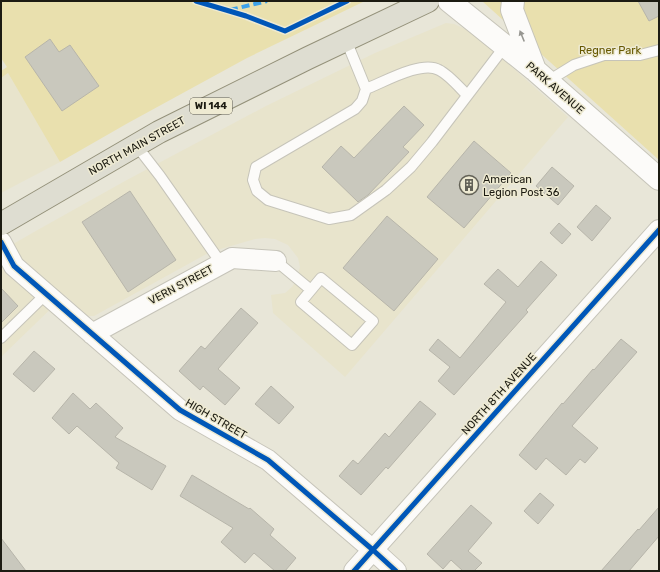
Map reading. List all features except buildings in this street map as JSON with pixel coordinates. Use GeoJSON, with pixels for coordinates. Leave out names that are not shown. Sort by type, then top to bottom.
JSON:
{"type":"FeatureCollection","features":[{"type":"Feature","properties":{"kind":"main road","name":"NORTH MAIN STREET"},"geometry":{"type":"LineString","coordinates":[[1,224],[159,132],[428,1]]}},
{"type":"Feature","properties":{"kind":"street","name":"PARK AVENUE"},"geometry":{"type":"LineString","coordinates":[[449,1],[542,76],[659,178]]}},
{"type":"Feature","properties":{"kind":"street"},"geometry":{"type":"LineString","coordinates":[[513,1],[512,10],[542,76]]}},
{"type":"Feature","properties":{"kind":"street","name":"NORTH 8TH AVENUE"},"geometry":{"type":"LineString","coordinates":[[354,571],[659,230]]}},
{"type":"Feature","properties":{"kind":"street","name":"HIGH STREET"},"geometry":{"type":"LineString","coordinates":[[1,242],[14,266],[180,410],[268,460],[396,571]]}},
{"type":"Feature","properties":{"kind":"street","name":"VERN STREET"},"geometry":{"type":"LineString","coordinates":[[92,334],[232,258],[276,261]]}},
{"type":"Feature","properties":{"kind":"lane"},"geometry":{"type":"LineString","coordinates":[[346,40],[366,89],[362,101],[355,109],[256,167],[253,180],[257,191],[268,200],[329,219],[351,215],[386,190],[411,167],[432,142],[505,46]]}},
{"type":"Feature","properties":{"kind":"lane"},"geometry":{"type":"LineString","coordinates":[[542,76],[604,55],[640,55],[659,50]]}},
{"type":"Feature","properties":{"kind":"lane"},"geometry":{"type":"LineString","coordinates":[[366,89],[414,69],[426,67],[439,69],[467,94]]}},
{"type":"Feature","properties":{"kind":"lane"},"geometry":{"type":"LineString","coordinates":[[136,145],[160,176],[221,263]]}},
{"type":"Feature","properties":{"kind":"lane"},"geometry":{"type":"LineString","coordinates":[[276,261],[311,290]]}},
{"type":"Feature","properties":{"kind":"lane"},"geometry":{"type":"LineString","coordinates":[[321,278],[373,321],[352,345],[301,302],[311,290],[321,278]]}},
{"type":"Feature","properties":{"kind":"lane"},"geometry":{"type":"LineString","coordinates":[[1,338],[46,294]]}},
{"type":"Feature","properties":{"kind":"shaded area"},"geometry":{"type":"Polygon","coordinates":[[[446,23],[454,24],[479,38],[568,117],[345,377],[273,313],[271,295],[285,293],[292,287],[296,281],[300,267],[298,258],[288,245],[275,239],[265,238],[255,239],[210,252],[94,316],[88,316],[65,295],[1,357],[1,251],[125,181],[266,106],[375,53],[446,23]]]}},
{"type":"Feature","properties":{"kind":"shaded area"},"geometry":{"type":"Polygon","coordinates":[[[8,73],[60,162],[1,193],[1,78],[8,73]]]}},
{"type":"Feature","properties":{"kind":"green space"},"geometry":{"type":"Polygon","coordinates":[[[1,1],[365,1],[247,58],[60,162],[8,73],[1,78],[1,71],[7,67],[1,58],[1,1]]]}},
{"type":"Feature","properties":{"kind":"green space","name":"Regner Park"},"geometry":{"type":"Polygon","coordinates":[[[482,1],[659,1],[659,160],[482,1]]]}},
{"type":"Feature","properties":{"kind":"marked path"},"geometry":{"type":"LineString","coordinates":[[230,10],[267,1]]}},
{"type":"Feature","properties":{"kind":"cycle path"},"geometry":{"type":"LineString","coordinates":[[196,1],[246,16],[285,31],[347,1]]}},
{"type":"Feature","properties":{"kind":"cycle path"},"geometry":{"type":"LineString","coordinates":[[354,571],[659,230]]}},
{"type":"Feature","properties":{"kind":"cycle path"},"geometry":{"type":"LineString","coordinates":[[1,242],[14,266],[180,410],[268,460],[396,571]]}},
{"type":"Feature","properties":{"kind":"place","name":"American Legion Post 36"},"geometry":{"type":"Point","coordinates":[469,185]}}]}
